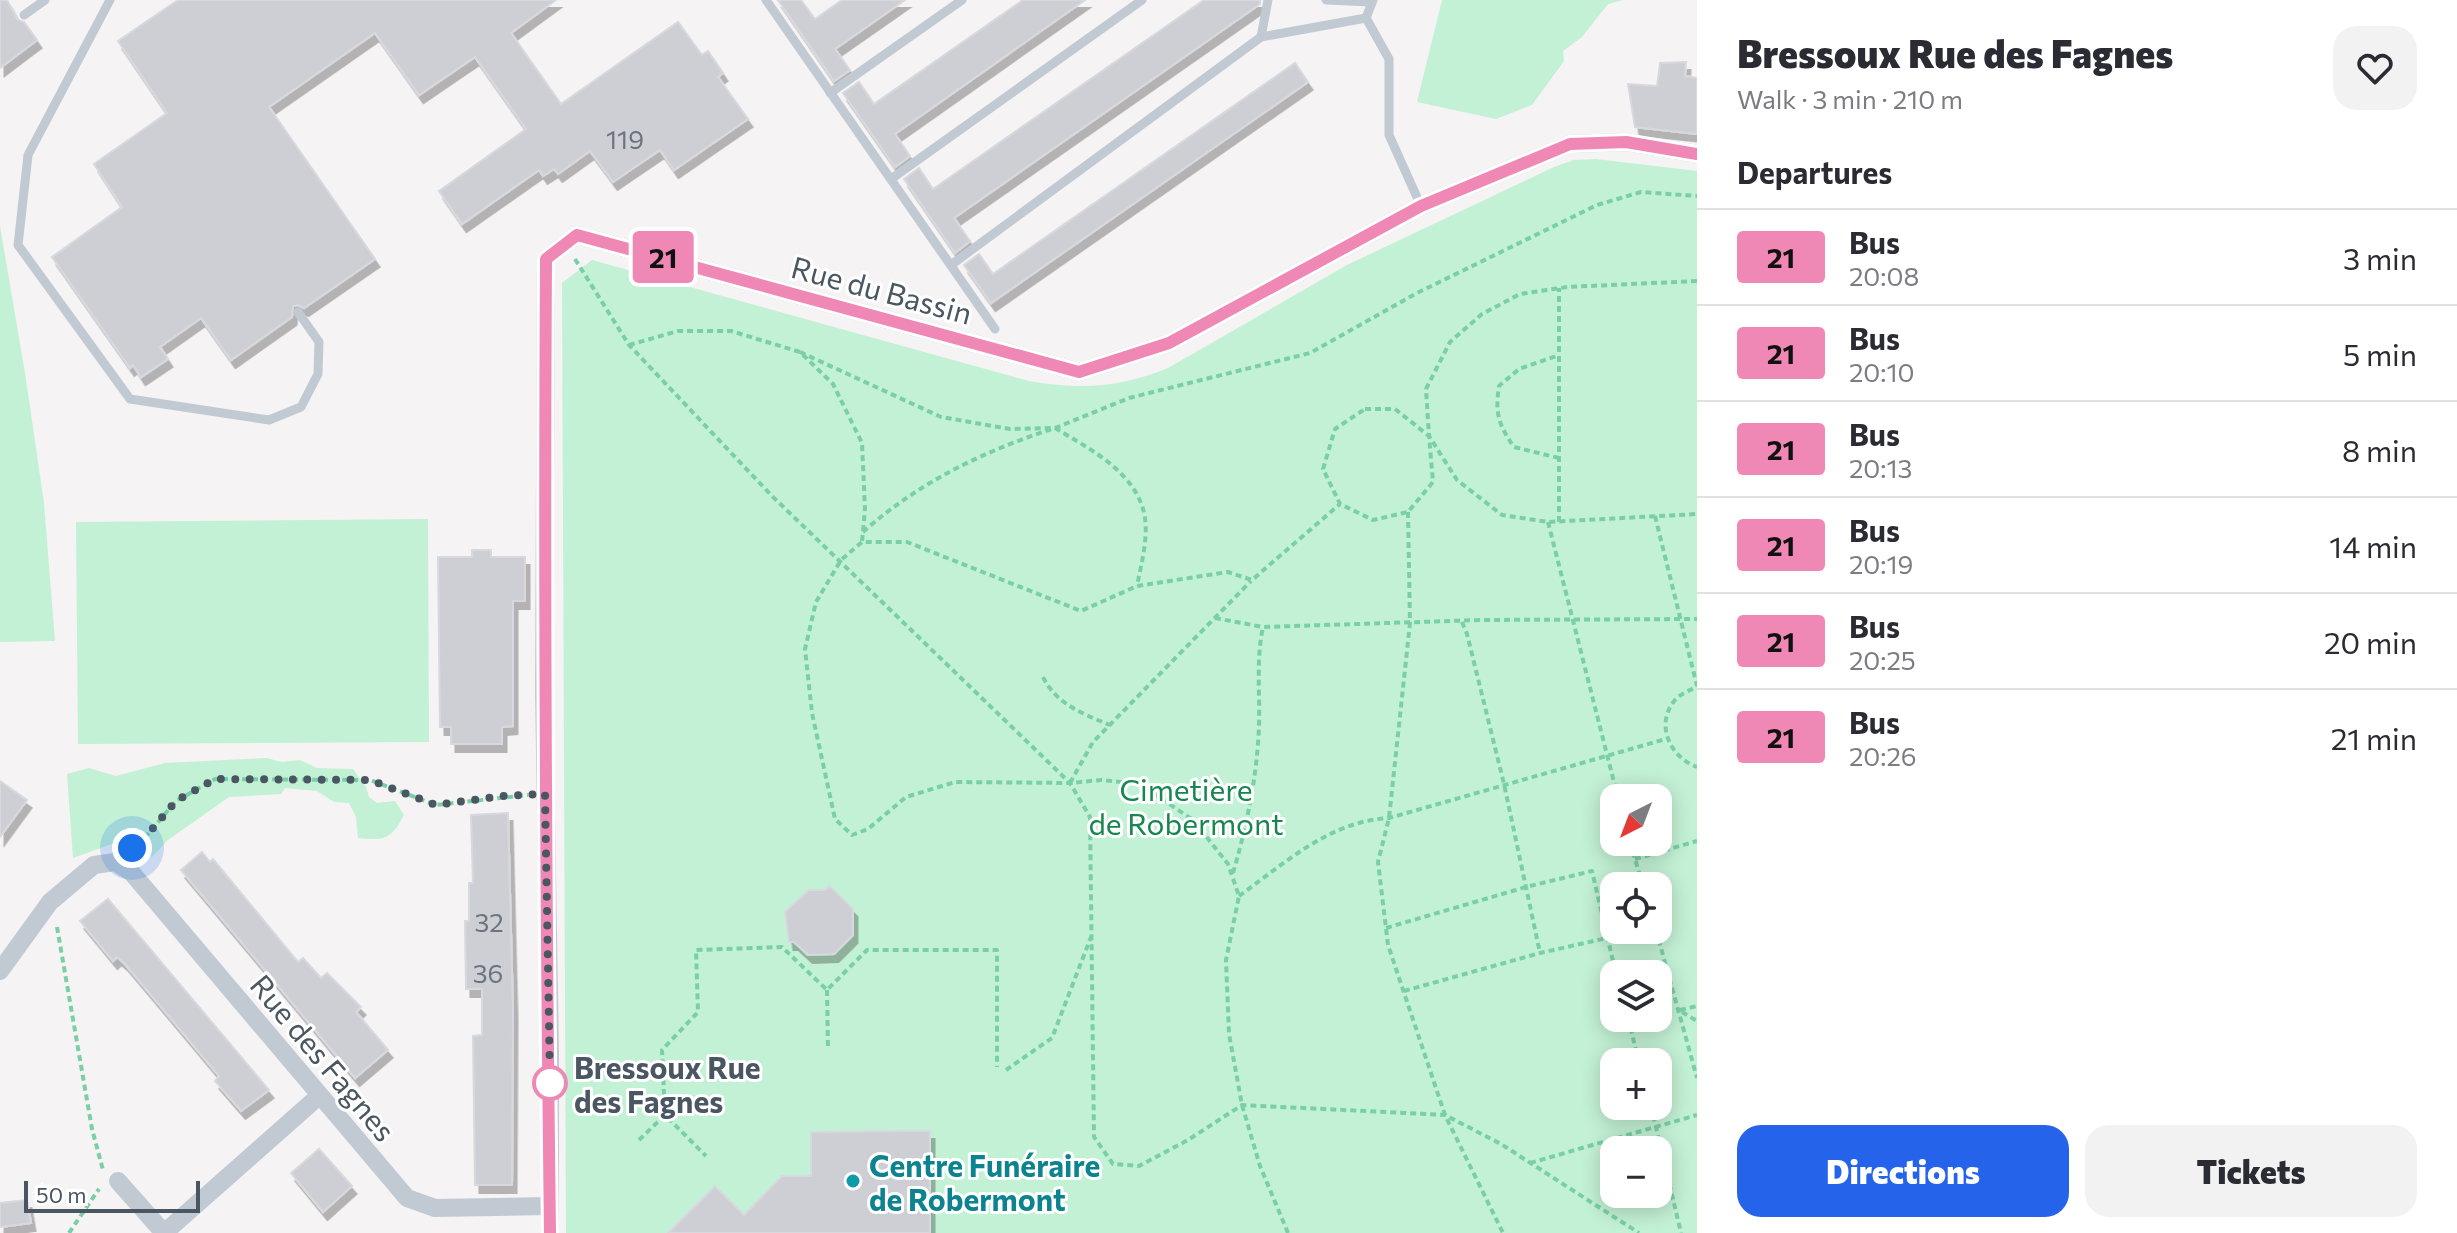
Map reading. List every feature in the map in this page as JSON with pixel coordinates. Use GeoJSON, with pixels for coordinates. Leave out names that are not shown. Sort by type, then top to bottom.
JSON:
{"type":"FeatureCollection","features":[{"type":"Feature","properties":{"kind":"street","name":"Rue du Bassin"},"geometry":{"type":"LineString","coordinates":[[566,244],[577,235],[606,242],[1079,372],[1169,343],[1421,206],[1570,144],[1626,142],[1697,154]]}},
{"type":"Feature","properties":{"kind":"street"},"geometry":{"type":"LineString","coordinates":[[550,1233],[545,794],[546,259],[566,244]]}},
{"type":"Feature","properties":{"kind":"street"},"geometry":{"type":"LineString","coordinates":[[0,971],[50,902],[94,865],[115,862]]}},
{"type":"Feature","properties":{"kind":"street","name":"Rue des Fagnes"},"geometry":{"type":"LineString","coordinates":[[115,862],[132,873],[407,1198],[435,1208],[550,1206]]}},
{"type":"Feature","properties":{"kind":"street"},"geometry":{"type":"LineString","coordinates":[[118,1181],[164,1233],[319,1096]]}},
{"type":"Feature","properties":{"kind":"lane"},"geometry":{"type":"LineString","coordinates":[[24,15],[45,0]]}},
{"type":"Feature","properties":{"kind":"lane"},"geometry":{"type":"LineString","coordinates":[[780,0],[768,3],[995,329]]}},
{"type":"Feature","properties":{"kind":"lane"},"geometry":{"type":"LineString","coordinates":[[830,93],[962,0]]}},
{"type":"Feature","properties":{"kind":"lane"},"geometry":{"type":"LineString","coordinates":[[891,179],[1142,0]]}},
{"type":"Feature","properties":{"kind":"lane"},"geometry":{"type":"LineString","coordinates":[[1261,37],[1268,0]]}},
{"type":"Feature","properties":{"kind":"lane"},"geometry":{"type":"LineString","coordinates":[[1326,0],[1372,1],[1366,18],[1389,59],[1389,135],[1421,206]]}},
{"type":"Feature","properties":{"kind":"lane"},"geometry":{"type":"LineString","coordinates":[[106,1],[28,155],[18,245],[130,399],[269,420],[301,407],[318,374],[319,342],[298,312]]}},
{"type":"Feature","properties":{"kind":"lane"},"geometry":{"type":"LineString","coordinates":[[951,265],[1261,37],[1366,18]]}},
{"type":"Feature","properties":{"kind":"path"},"geometry":{"type":"LineString","coordinates":[[863,532],[951,470],[1001,445],[1055,428],[1129,398],[1310,353],[1417,293],[1597,205],[1641,192],[1697,196]]}},
{"type":"Feature","properties":{"kind":"path"},"geometry":{"type":"LineString","coordinates":[[566,244],[629,345],[771,495],[1070,783],[1090,817],[1094,1137],[1113,1164],[1139,1166],[1188,1140],[1242,1105],[1445,1115],[1501,1144],[1639,1233]]}},
{"type":"Feature","properties":{"kind":"path"},"geometry":{"type":"LineString","coordinates":[[1697,281],[1559,288],[1520,294],[1482,314],[1450,342],[1426,389],[1429,436],[1433,482],[1408,512],[1373,520],[1340,504],[1323,469],[1335,429],[1365,409],[1395,409],[1429,436],[1457,480],[1502,515],[1559,522],[1697,514]]}},
{"type":"Feature","properties":{"kind":"path"},"geometry":{"type":"LineString","coordinates":[[1559,288],[1559,522]]}},
{"type":"Feature","properties":{"kind":"path"},"geometry":{"type":"LineString","coordinates":[[629,345],[678,331],[731,331],[800,352],[941,417],[1010,429],[1055,428],[1105,458],[1131,484],[1145,517],[1137,586]]}},
{"type":"Feature","properties":{"kind":"path"},"geometry":{"type":"LineString","coordinates":[[800,352],[833,384],[862,443],[865,509],[862,542]]}},
{"type":"Feature","properties":{"kind":"path"},"geometry":{"type":"LineString","coordinates":[[1559,355],[1519,369],[1499,386],[1495,409],[1502,430],[1514,447],[1559,458]]}},
{"type":"Feature","properties":{"kind":"path"},"geometry":{"type":"LineString","coordinates":[[1070,783],[1093,742],[1252,580],[1340,504]]}},
{"type":"Feature","properties":{"kind":"path"},"geometry":{"type":"LineString","coordinates":[[1408,512],[1410,623],[1389,818],[1378,862],[1388,945],[1445,1115],[1503,1233]]}},
{"type":"Feature","properties":{"kind":"path"},"geometry":{"type":"LineString","coordinates":[[1655,516],[1697,686],[1675,700],[1665,723],[1666,739],[1682,762],[1697,767]]}},
{"type":"Feature","properties":{"kind":"path"},"geometry":{"type":"LineString","coordinates":[[1548,522],[1614,784]]}},
{"type":"Feature","properties":{"kind":"path"},"geometry":{"type":"LineString","coordinates":[[1252,580],[1228,572],[1137,586],[1081,611],[907,542],[862,542],[841,560],[816,602],[805,649],[812,713],[835,819],[852,835],[868,829],[906,797],[955,782],[1070,783],[1101,780],[1140,784],[1193,820],[1228,864],[1239,896],[1226,960],[1229,1034],[1242,1105],[1260,1166],[1288,1233]]}},
{"type":"Feature","properties":{"kind":"path"},"geometry":{"type":"LineString","coordinates":[[1215,618],[1263,627],[1697,619]]}},
{"type":"Feature","properties":{"kind":"path"},"geometry":{"type":"LineString","coordinates":[[1462,622],[1504,784],[1540,953]]}},
{"type":"Feature","properties":{"kind":"path"},"geometry":{"type":"LineString","coordinates":[[1232,876],[1249,820],[1259,729],[1260,642],[1263,627]]}},
{"type":"Feature","properties":{"kind":"path"},"geometry":{"type":"LineString","coordinates":[[1043,677],[1050,691],[1078,712],[1110,725]]}},
{"type":"Feature","properties":{"kind":"path"},"geometry":{"type":"LineString","coordinates":[[1239,896],[1320,838],[1370,819],[1389,818],[1666,739]]}},
{"type":"Feature","properties":{"kind":"path"},"geometry":{"type":"LineString","coordinates":[[115,862],[148,834],[176,801],[215,779],[370,780],[436,805],[545,794]]}},
{"type":"Feature","properties":{"kind":"path"},"geometry":{"type":"LineString","coordinates":[[1635,859],[1697,841]]}},
{"type":"Feature","properties":{"kind":"path"},"geometry":{"type":"LineString","coordinates":[[1634,856],[1639,872]]}},
{"type":"Feature","properties":{"kind":"path"},"geometry":{"type":"LineString","coordinates":[[1386,928],[1592,871],[1600,907]]}},
{"type":"Feature","properties":{"kind":"path"},"geometry":{"type":"LineString","coordinates":[[50,902],[58,928],[92,1129],[106,1180],[69,1233]]}},
{"type":"Feature","properties":{"kind":"path"},"geometry":{"type":"LineString","coordinates":[[1006,1070],[1052,1038],[1091,935]]}},
{"type":"Feature","properties":{"kind":"path"},"geometry":{"type":"LineString","coordinates":[[1403,991],[1600,940]]}},
{"type":"Feature","properties":{"kind":"path"},"geometry":{"type":"LineString","coordinates":[[1660,944],[1697,1078]]}},
{"type":"Feature","properties":{"kind":"path"},"geometry":{"type":"LineString","coordinates":[[706,1156],[665,1115],[662,1050],[698,1012],[696,950],[782,947],[827,990],[828,1050]]}},
{"type":"Feature","properties":{"kind":"path"},"geometry":{"type":"LineString","coordinates":[[827,990],[867,950],[997,950],[997,1067]]}},
{"type":"Feature","properties":{"kind":"path"},"geometry":{"type":"LineString","coordinates":[[1680,1010],[1697,1006]]}},
{"type":"Feature","properties":{"kind":"path"},"geometry":{"type":"LineString","coordinates":[[1680,1010],[1697,1021]]}},
{"type":"Feature","properties":{"kind":"path"},"geometry":{"type":"LineString","coordinates":[[639,1140],[665,1115]]}},
{"type":"Feature","properties":{"kind":"path"},"geometry":{"type":"LineString","coordinates":[[1530,1163],[1697,1115]]}},
{"type":"Feature","properties":{"kind":"path"},"geometry":{"type":"LineString","coordinates":[[1655,1120],[1681,1233]]}},
{"type":"Feature","properties":{"kind":"green space"},"geometry":{"type":"Polygon","coordinates":[[[1442,0],[1623,0],[1608,4],[1582,37],[1563,51],[1564,61],[1532,105],[1496,119],[1417,102],[1442,0]]]}},
{"type":"Feature","properties":{"kind":"green space","name":"Cimetière de Robermont"},"geometry":{"type":"Polygon","coordinates":[[[1596,159],[1697,171],[1697,1233],[566,1233],[562,283],[592,260],[1029,381],[1066,386],[1100,385],[1133,380],[1168,368],[1347,265],[1574,160],[1596,159]]]}},
{"type":"Feature","properties":{"kind":"green space"},"geometry":{"type":"Polygon","coordinates":[[[0,226],[44,503],[55,641],[0,642],[0,226]]]}},
{"type":"Feature","properties":{"kind":"green space"},"geometry":{"type":"Polygon","coordinates":[[[428,519],[429,742],[78,744],[76,522],[428,519]]]}},
{"type":"Feature","properties":{"kind":"green space"},"geometry":{"type":"Polygon","coordinates":[[[266,758],[282,762],[300,760],[317,768],[353,769],[369,797],[377,803],[395,801],[404,815],[387,837],[358,838],[356,817],[349,803],[334,802],[317,791],[285,788],[281,794],[229,797],[168,840],[152,857],[120,841],[73,858],[67,774],[89,768],[116,776],[165,763],[266,758]]]}},
{"type":"Feature","properties":{"kind":"building"},"geometry":{"type":"Polygon","coordinates":[[[0,0],[7,0],[18,20],[24,22],[37,40],[0,68],[0,0]]]}},
{"type":"Feature","properties":{"kind":"building"},"geometry":{"type":"Polygon","coordinates":[[[178,0],[556,0],[511,33],[561,104],[678,22],[702,55],[708,51],[723,73],[718,77],[748,119],[674,170],[660,150],[613,182],[590,151],[558,174],[554,169],[543,176],[539,170],[462,224],[439,191],[526,129],[475,57],[419,95],[375,33],[269,107],[375,259],[304,308],[293,306],[292,317],[231,360],[201,318],[160,347],[168,359],[141,377],[133,365],[130,368],[52,257],[122,207],[94,164],[167,113],[118,41],[178,0]]]}},
{"type":"Feature","properties":{"kind":"building"},"geometry":{"type":"Polygon","coordinates":[[[778,0],[801,0],[815,19],[842,0],[905,0],[835,49],[850,70],[834,81],[778,0]]]}},
{"type":"Feature","properties":{"kind":"building"},"geometry":{"type":"Polygon","coordinates":[[[1023,0],[1085,0],[895,134],[910,156],[895,167],[843,93],[859,82],[874,104],[1023,0]]]}},
{"type":"Feature","properties":{"kind":"building"},"geometry":{"type":"Polygon","coordinates":[[[1204,0],[1260,0],[1260,4],[954,218],[970,241],[955,253],[904,179],[919,168],[933,189],[1204,0]]]}},
{"type":"Feature","properties":{"kind":"building"},"geometry":{"type":"Polygon","coordinates":[[[1686,62],[1685,76],[1697,78],[1697,134],[1635,127],[1628,84],[1657,86],[1660,63],[1686,62]]]}},
{"type":"Feature","properties":{"kind":"building"},"geometry":{"type":"Polygon","coordinates":[[[1295,63],[1308,82],[991,303],[964,265],[979,254],[993,274],[1295,63]]]}},
{"type":"Feature","properties":{"kind":"building"},"geometry":{"type":"Polygon","coordinates":[[[472,550],[491,550],[491,557],[525,557],[525,601],[513,601],[513,726],[502,727],[502,744],[451,744],[451,727],[440,727],[438,557],[472,557],[472,550]]]}},
{"type":"Feature","properties":{"kind":"building"},"geometry":{"type":"Polygon","coordinates":[[[0,781],[27,800],[0,837],[0,781]]]}},
{"type":"Feature","properties":{"kind":"building"},"geometry":{"type":"Polygon","coordinates":[[[508,813],[513,1012],[512,1185],[475,1185],[473,1036],[482,1035],[482,989],[466,989],[465,921],[469,921],[469,883],[473,883],[471,815],[508,813]]]}},
{"type":"Feature","properties":{"kind":"building"},"geometry":{"type":"Polygon","coordinates":[[[202,852],[210,862],[213,859],[298,962],[303,958],[321,978],[327,973],[361,1007],[356,1012],[388,1050],[355,1078],[181,870],[202,852]]]}},
{"type":"Feature","properties":{"kind":"building"},"geometry":{"type":"Polygon","coordinates":[[[830,886],[853,909],[853,935],[834,954],[808,955],[794,942],[789,942],[785,912],[809,890],[825,890],[830,886]]]}},
{"type":"Feature","properties":{"kind":"building"},"geometry":{"type":"Polygon","coordinates":[[[108,899],[269,1090],[241,1111],[215,1081],[219,1076],[125,964],[117,957],[113,961],[80,921],[108,899]]]}},
{"type":"Feature","properties":{"kind":"building","name":"Centre Funéraire de Robermont"},"geometry":{"type":"Polygon","coordinates":[[[930,1131],[930,1233],[668,1233],[715,1186],[744,1215],[782,1176],[811,1176],[811,1132],[930,1131]]]}},
{"type":"Feature","properties":{"kind":"building"},"geometry":{"type":"Polygon","coordinates":[[[319,1149],[352,1186],[323,1212],[291,1173],[319,1149]]]}},
{"type":"Feature","properties":{"kind":"building"},"geometry":{"type":"Polygon","coordinates":[[[27,1200],[31,1223],[0,1227],[0,1203],[27,1200]]]}},
{"type":"Feature","properties":{"kind":"bus line","name":"21"},"geometry":{"type":"LineString","coordinates":[[550,1233],[544,693],[546,259],[577,235],[1079,372],[1169,343],[1421,206],[1570,144],[1626,142],[1697,154]]}},
{"type":"Feature","properties":{"kind":"place","name":"Bressoux Rue des Fagnes"},"geometry":{"type":"Point","coordinates":[550,1083]}},
{"type":"Feature","properties":{"kind":"place","name":"Centre Funéraire de Robermont"},"geometry":{"type":"Point","coordinates":[853,1181]}},
{"type":"Feature","properties":{"kind":"route"},"geometry":{"type":"LineString","coordinates":[[132,848],[176,801],[215,779],[370,780],[436,805],[545,794],[550,1083]]}}]}
